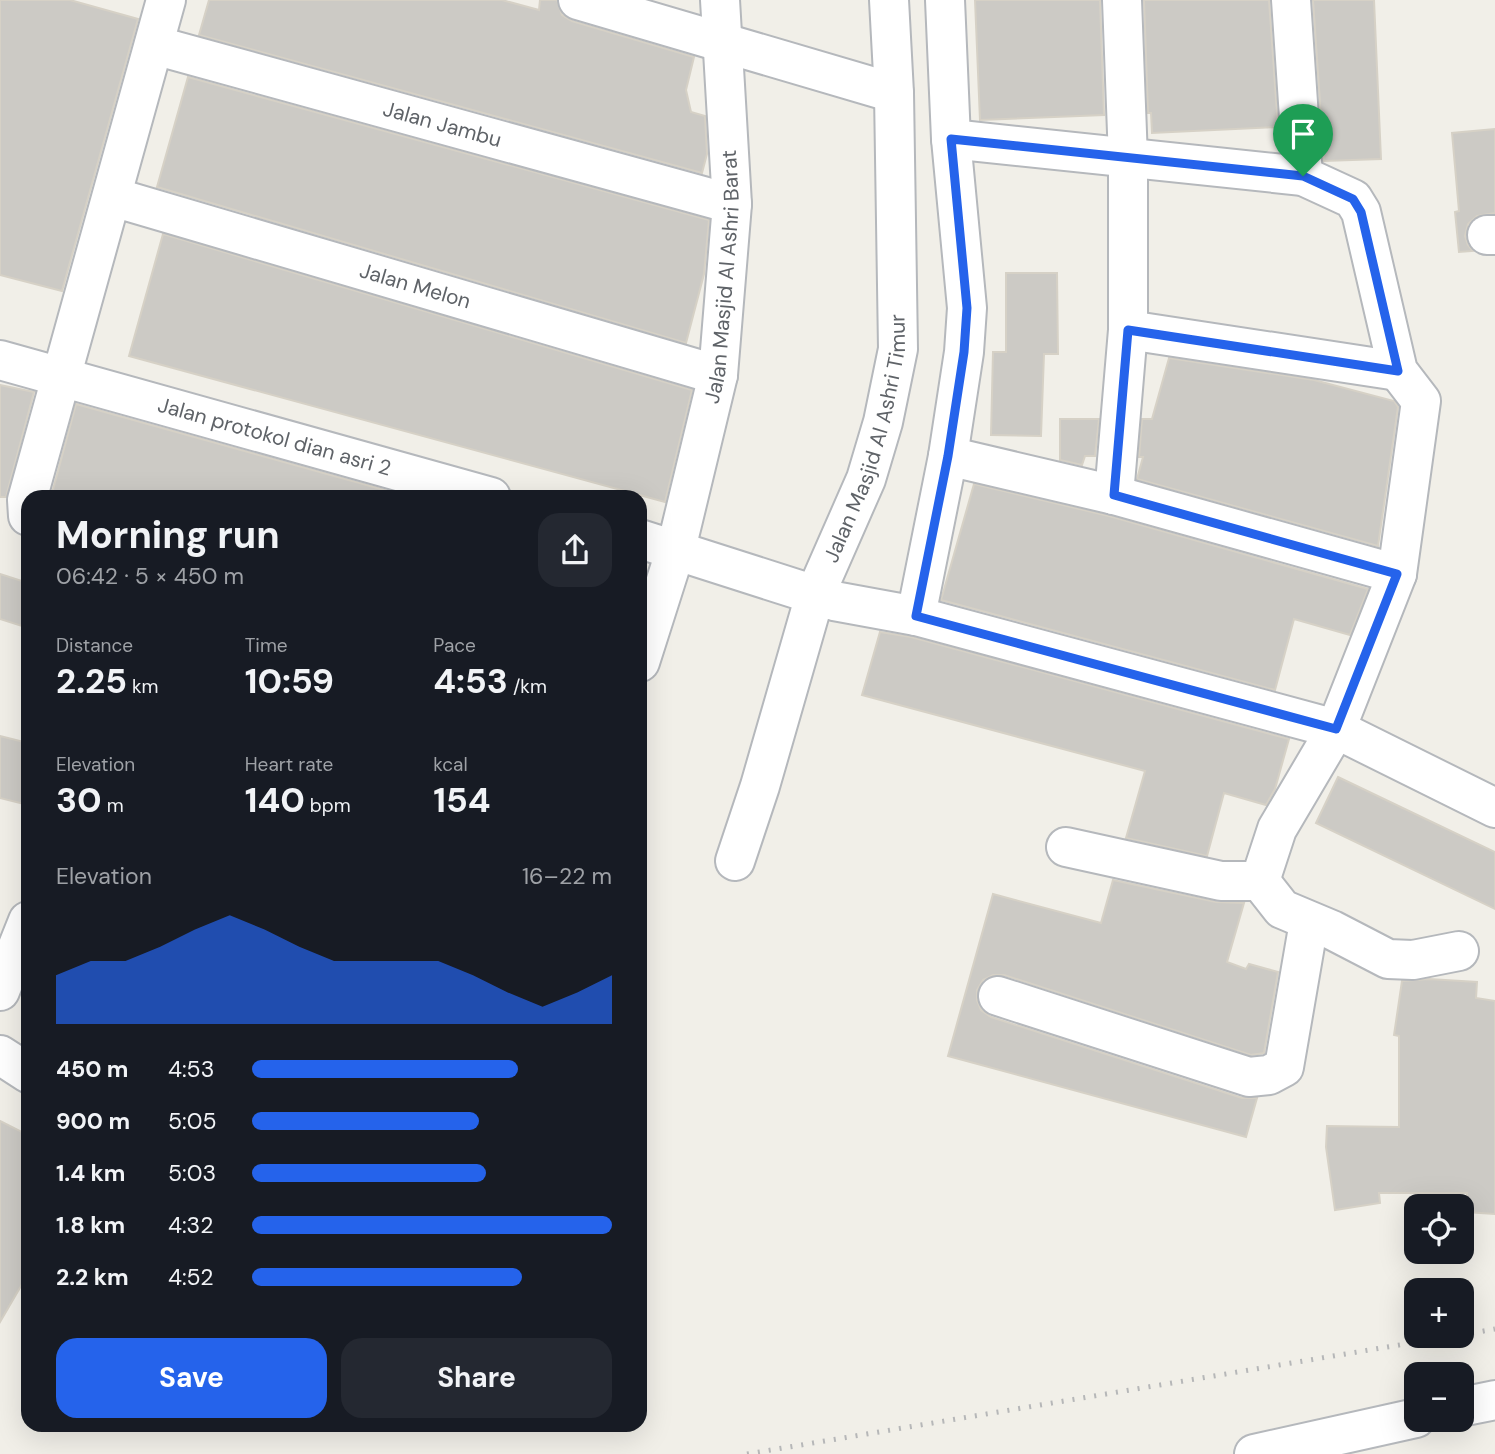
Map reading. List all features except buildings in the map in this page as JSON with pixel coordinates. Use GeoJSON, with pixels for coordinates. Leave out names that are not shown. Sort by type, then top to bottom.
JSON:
{"type":"FeatureCollection","features":[{"type":"Feature","properties":{"kind":"street"},"geometry":{"type":"LineString","coordinates":[[30,490],[166,0]]}},
{"type":"Feature","properties":{"kind":"street"},"geometry":{"type":"LineString","coordinates":[[579,0],[894,93]]}},
{"type":"Feature","properties":{"kind":"street","name":"Jalan Masjid Al Ashri Barat"},"geometry":{"type":"LineString","coordinates":[[647,616],[658,544],[718,375],[732,204],[720,0]]}},
{"type":"Feature","properties":{"kind":"street","name":"Jalan Masjid Al Ashri Timur"},"geometry":{"type":"LineString","coordinates":[[735,861],[866,479],[883,422],[898,349],[894,93],[888,0]]}},
{"type":"Feature","properties":{"kind":"street"},"geometry":{"type":"LineString","coordinates":[[916,616],[948,456],[964,352],[967,308],[951,139],[944,0]]}},
{"type":"Feature","properties":{"kind":"street"},"geometry":{"type":"LineString","coordinates":[[1114,495],[1128,330],[1128,159],[1122,0]]}},
{"type":"Feature","properties":{"kind":"street"},"geometry":{"type":"LineString","coordinates":[[1291,0],[1303,176]]}},
{"type":"Feature","properties":{"kind":"street","name":"Jalan Jambu"},"geometry":{"type":"LineString","coordinates":[[154,45],[732,204]]}},
{"type":"Feature","properties":{"kind":"street"},"geometry":{"type":"LineString","coordinates":[[951,139],[1303,176],[1353,199],[1361,212],[1398,371],[1421,401],[1397,574],[1336,729],[1277,829],[1260,881]]}},
{"type":"Feature","properties":{"kind":"street","name":"Jalan Melon"},"geometry":{"type":"LineString","coordinates":[[113,197],[718,375]]}},
{"type":"Feature","properties":{"kind":"street"},"geometry":{"type":"LineString","coordinates":[[1128,330],[1398,371]]}},
{"type":"Feature","properties":{"kind":"street","name":"Jalan protokol dian asri 2"},"geometry":{"type":"LineString","coordinates":[[0,360],[466,490]]}},
{"type":"Feature","properties":{"kind":"street"},"geometry":{"type":"LineString","coordinates":[[948,456],[1114,495],[1397,574]]}},
{"type":"Feature","properties":{"kind":"street"},"geometry":{"type":"LineString","coordinates":[[658,544],[825,598],[916,616],[1336,729],[1495,808]]}},
{"type":"Feature","properties":{"kind":"street"},"geometry":{"type":"LineString","coordinates":[[1066,847],[1221,881],[1260,881]]}},
{"type":"Feature","properties":{"kind":"street"},"geometry":{"type":"LineString","coordinates":[[1260,881],[1282,909],[1332,930],[1388,959],[1413,960],[1459,951]]}},
{"type":"Feature","properties":{"kind":"street"},"geometry":{"type":"LineString","coordinates":[[998,996],[1249,1077],[1269,1075],[1284,1067],[1309,922]]}},
{"type":"Feature","properties":{"kind":"street"},"geometry":{"type":"LineString","coordinates":[[0,991],[21,938]]}},
{"type":"Feature","properties":{"kind":"street"},"geometry":{"type":"LineString","coordinates":[[0,1055],[21,1068]]}},
{"type":"Feature","properties":{"kind":"street"},"geometry":{"type":"LineString","coordinates":[[1474,1404],[1495,1400]]}},
{"type":"Feature","properties":{"kind":"street"},"geometry":{"type":"LineString","coordinates":[[1254,1454],[1404,1421]]}},
{"type":"Feature","properties":{"kind":"railway"},"geometry":{"type":"LineString","coordinates":[[1474,1333],[1495,1329]]}},
{"type":"Feature","properties":{"kind":"railway"},"geometry":{"type":"LineString","coordinates":[[747,1454],[1404,1344]]}},
{"type":"Feature","properties":{"kind":"route"},"geometry":{"type":"LineString","coordinates":[[951,139],[1303,176],[1353,199],[1361,212],[1398,371],[1128,330],[1114,495],[1397,574],[1336,729],[916,616],[948,456],[964,352],[967,308],[951,139]]}}]}
